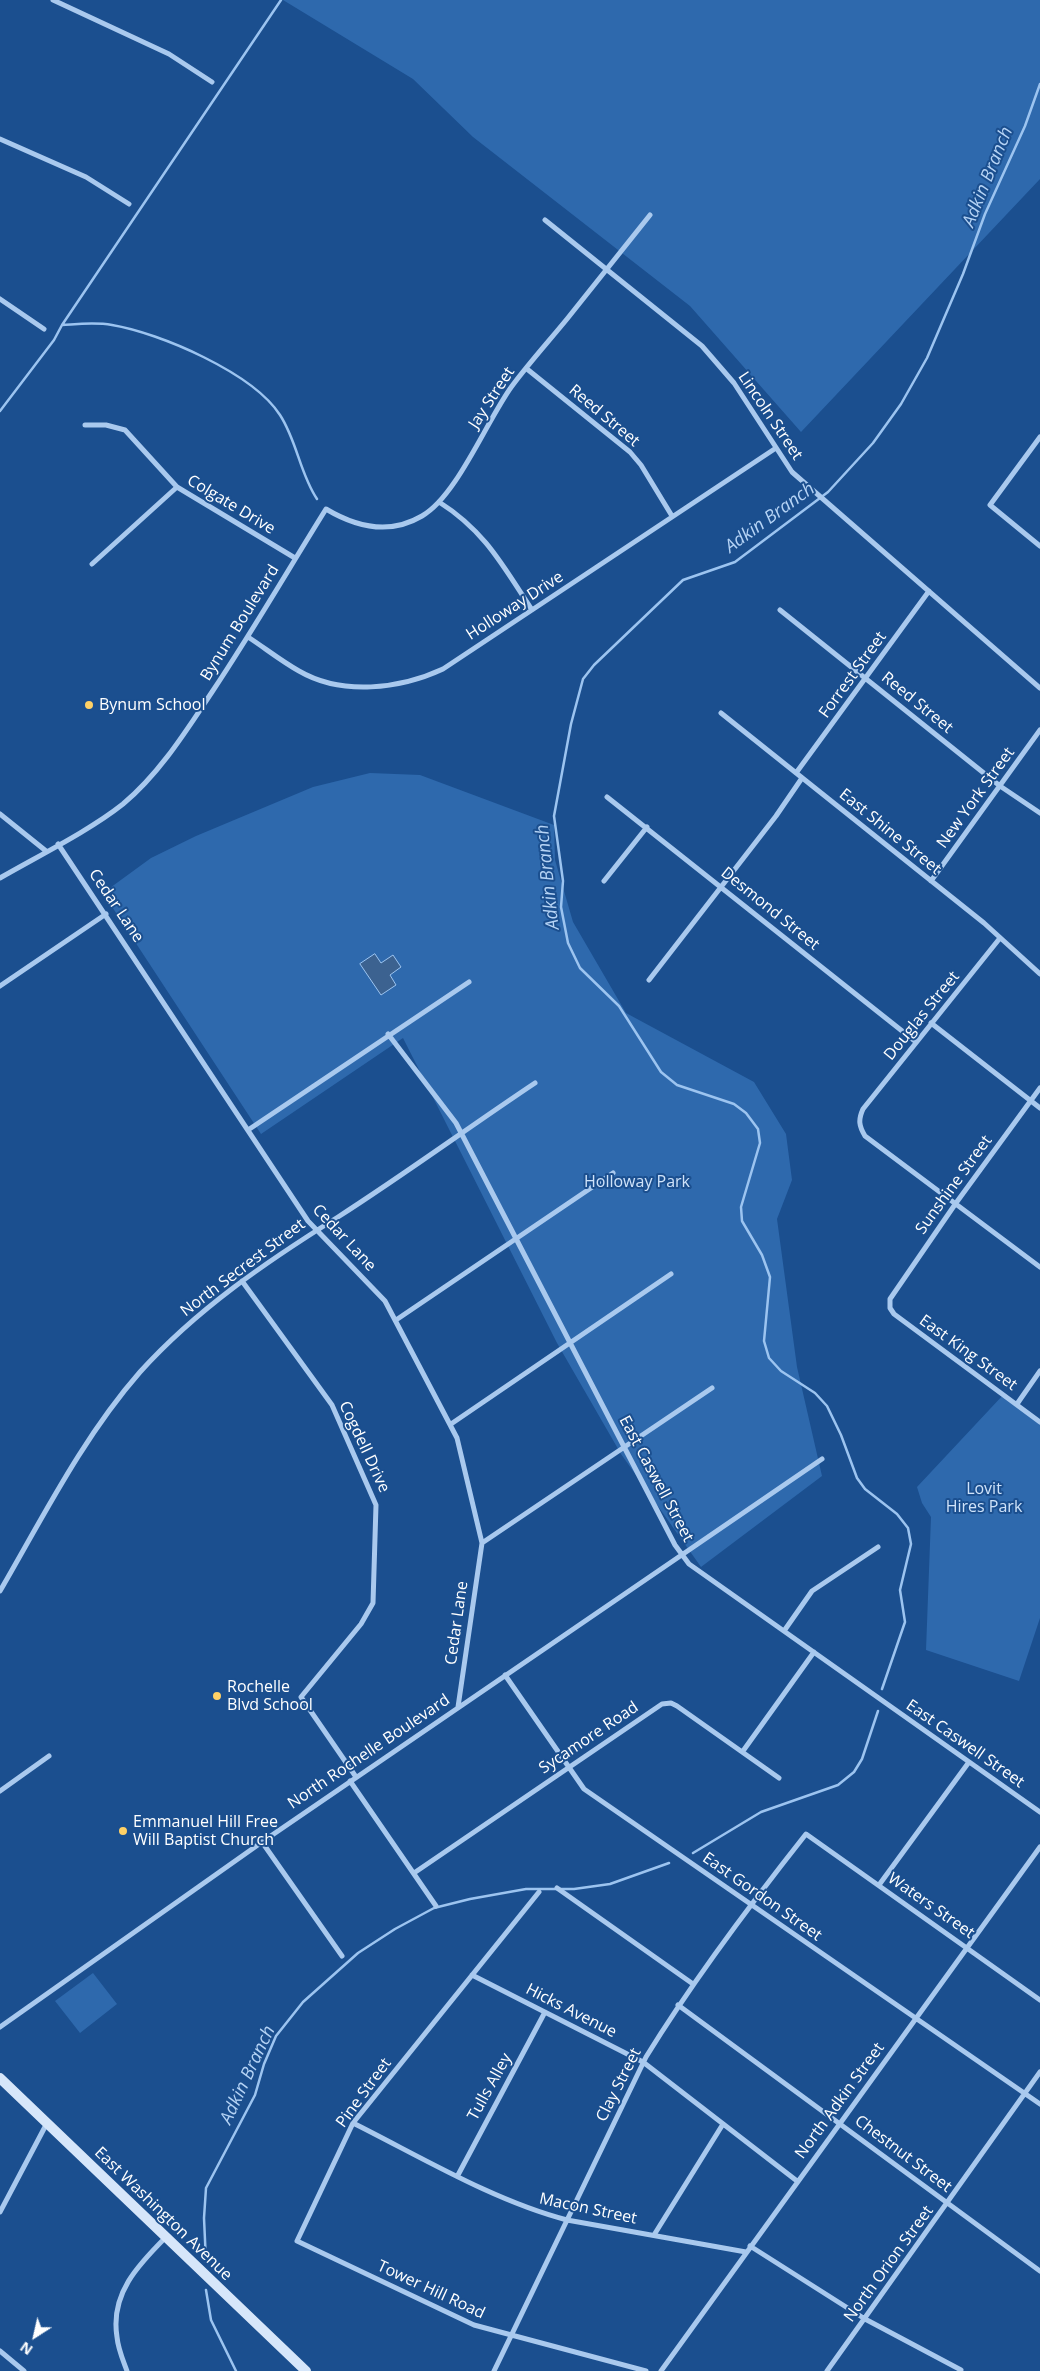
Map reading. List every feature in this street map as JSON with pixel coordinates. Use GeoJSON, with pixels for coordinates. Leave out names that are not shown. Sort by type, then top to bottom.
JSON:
{"type":"FeatureCollection","features":[{"type":"Feature","properties":{"kind":"street"},"geometry":{"type":"LineString","coordinates":[[53,0],[169,54],[212,82]]}},
{"type":"Feature","properties":{"kind":"street"},"geometry":{"type":"LineString","coordinates":[[0,140],[86,177],[129,204]]}},
{"type":"Feature","properties":{"kind":"street","name":"Jay Street"},"geometry":{"type":"LineString","coordinates":[[326,509],[343,519],[358,524],[382,527],[413,521],[427,513],[439,502],[473,451],[505,397],[650,215]]}},
{"type":"Feature","properties":{"kind":"street","name":"Lincoln Street"},"geometry":{"type":"LineString","coordinates":[[545,220],[702,346],[734,383],[792,472],[823,501],[1040,688]]}},
{"type":"Feature","properties":{"kind":"street"},"geometry":{"type":"LineString","coordinates":[[0,299],[44,329]]}},
{"type":"Feature","properties":{"kind":"street","name":"Reed Street"},"geometry":{"type":"LineString","coordinates":[[526,369],[630,452],[641,464],[672,516]]}},
{"type":"Feature","properties":{"kind":"street","name":"Colgate Drive"},"geometry":{"type":"LineString","coordinates":[[85,425],[106,425],[125,430],[177,487],[295,558]]}},
{"type":"Feature","properties":{"kind":"street"},"geometry":{"type":"LineString","coordinates":[[1040,437],[990,505],[1040,546]]}},
{"type":"Feature","properties":{"kind":"street","name":"Holloway Drive"},"geometry":{"type":"LineString","coordinates":[[248,637],[299,672],[340,684],[382,686],[424,677],[443,668],[776,448]]}},
{"type":"Feature","properties":{"kind":"street"},"geometry":{"type":"LineString","coordinates":[[92,564],[177,487]]}},
{"type":"Feature","properties":{"kind":"street"},"geometry":{"type":"LineString","coordinates":[[439,502],[465,520],[481,536],[532,610]]}},
{"type":"Feature","properties":{"kind":"street","name":"Bynum Boulevard"},"geometry":{"type":"LineString","coordinates":[[58,844],[123,804],[154,774],[193,721],[248,637],[326,509]]}},
{"type":"Feature","properties":{"kind":"street","name":"Forrest Street"},"geometry":{"type":"LineString","coordinates":[[796,773],[929,591]]}},
{"type":"Feature","properties":{"kind":"street","name":"Reed Street"},"geometry":{"type":"LineString","coordinates":[[780,610],[1000,786],[1040,813]]}},
{"type":"Feature","properties":{"kind":"street","name":"East Shine Street"},"geometry":{"type":"LineString","coordinates":[[721,713],[931,881],[1040,974]]}},
{"type":"Feature","properties":{"kind":"street","name":"New York Street"},"geometry":{"type":"LineString","coordinates":[[931,881],[1040,730]]}},
{"type":"Feature","properties":{"kind":"street"},"geometry":{"type":"LineString","coordinates":[[649,980],[776,816],[802,778]]}},
{"type":"Feature","properties":{"kind":"street","name":"Desmond Street"},"geometry":{"type":"LineString","coordinates":[[607,797],[916,1042]]}},
{"type":"Feature","properties":{"kind":"street"},"geometry":{"type":"LineString","coordinates":[[0,814],[46,851]]}},
{"type":"Feature","properties":{"kind":"street"},"geometry":{"type":"LineString","coordinates":[[604,881],[647,827]]}},
{"type":"Feature","properties":{"kind":"street"},"geometry":{"type":"LineString","coordinates":[[0,878],[58,844]]}},
{"type":"Feature","properties":{"kind":"street","name":"Cedar Lane"},"geometry":{"type":"LineString","coordinates":[[58,844],[308,1221],[386,1301],[458,1438],[482,1543],[458,1707]]}},
{"type":"Feature","properties":{"kind":"street"},"geometry":{"type":"LineString","coordinates":[[0,986],[106,914]]}},
{"type":"Feature","properties":{"kind":"street","name":"Douglas Street"},"geometry":{"type":"LineString","coordinates":[[956,1203],[866,1136],[860,1128],[860,1117],[863,1110],[916,1042],[1000,938]]}},
{"type":"Feature","properties":{"kind":"street"},"geometry":{"type":"LineString","coordinates":[[248,1130],[388,1034],[469,982]]}},
{"type":"Feature","properties":{"kind":"street"},"geometry":{"type":"LineString","coordinates":[[931,1023],[1040,1108]]}},
{"type":"Feature","properties":{"kind":"street","name":"East Caswell Street"},"geometry":{"type":"LineString","coordinates":[[388,1034],[461,1132],[675,1545],[689,1564],[1040,1812]]}},
{"type":"Feature","properties":{"kind":"street","name":"North Secrest Street"},"geometry":{"type":"LineString","coordinates":[[0,1591],[85,1447],[116,1403],[170,1340],[209,1306],[242,1281],[535,1083]]}},
{"type":"Feature","properties":{"kind":"street","name":"Sunshine Street"},"geometry":{"type":"LineString","coordinates":[[890,1299],[956,1203],[1040,1088]]}},
{"type":"Feature","properties":{"kind":"street"},"geometry":{"type":"LineString","coordinates":[[396,1320],[613,1173]]}},
{"type":"Feature","properties":{"kind":"street"},"geometry":{"type":"LineString","coordinates":[[956,1203],[1040,1267]]}},
{"type":"Feature","properties":{"kind":"street"},"geometry":{"type":"LineString","coordinates":[[450,1424],[671,1274]]}},
{"type":"Feature","properties":{"kind":"street","name":"Cogdell Drive"},"geometry":{"type":"LineString","coordinates":[[242,1281],[332,1405],[376,1505],[373,1603],[361,1624],[301,1697],[356,1777]]}},
{"type":"Feature","properties":{"kind":"street","name":"East King Street"},"geometry":{"type":"LineString","coordinates":[[890,1299],[890,1308],[894,1314],[1040,1422]]}},
{"type":"Feature","properties":{"kind":"street"},"geometry":{"type":"LineString","coordinates":[[1017,1404],[1040,1371]]}},
{"type":"Feature","properties":{"kind":"street"},"geometry":{"type":"LineString","coordinates":[[482,1543],[712,1388]]}},
{"type":"Feature","properties":{"kind":"street","name":"North Rochelle Boulevard"},"geometry":{"type":"LineString","coordinates":[[0,2027],[350,1781],[822,1459]]}},
{"type":"Feature","properties":{"kind":"street"},"geometry":{"type":"LineString","coordinates":[[784,1631],[812,1591],[878,1547]]}},
{"type":"Feature","properties":{"kind":"street"},"geometry":{"type":"LineString","coordinates":[[743,1751],[814,1652]]}},
{"type":"Feature","properties":{"kind":"street","name":"East Gordon Street"},"geometry":{"type":"LineString","coordinates":[[504,1675],[584,1789],[1040,2104]]}},
{"type":"Feature","properties":{"kind":"street","name":"Sycamore Road"},"geometry":{"type":"LineString","coordinates":[[414,1873],[662,1704],[671,1703],[677,1706],[779,1778]]}},
{"type":"Feature","properties":{"kind":"street"},"geometry":{"type":"LineString","coordinates":[[0,1792],[49,1756]]}},
{"type":"Feature","properties":{"kind":"street"},"geometry":{"type":"LineString","coordinates":[[880,1885],[969,1762]]}},
{"type":"Feature","properties":{"kind":"street"},"geometry":{"type":"LineString","coordinates":[[350,1781],[436,1906]]}},
{"type":"Feature","properties":{"kind":"street","name":"Waters Street"},"geometry":{"type":"LineString","coordinates":[[806,1834],[1040,2000]]}},
{"type":"Feature","properties":{"kind":"street","name":"Clay Street"},"geometry":{"type":"LineString","coordinates":[[494,2371],[643,2062],[678,2005],[750,1904],[806,1834]]}},
{"type":"Feature","properties":{"kind":"street"},"geometry":{"type":"LineString","coordinates":[[262,1842],[342,1956]]}},
{"type":"Feature","properties":{"kind":"street","name":"North Adkin Street"},"geometry":{"type":"LineString","coordinates":[[661,2371],[1040,1847]]}},
{"type":"Feature","properties":{"kind":"street"},"geometry":{"type":"LineString","coordinates":[[556,1888],[693,1984]]}},
{"type":"Feature","properties":{"kind":"street"},"geometry":{"type":"LineString","coordinates":[[472,1975],[539,1892]]}},
{"type":"Feature","properties":{"kind":"street","name":"Pine Street"},"geometry":{"type":"LineString","coordinates":[[297,2241],[353,2123],[472,1975]]}},
{"type":"Feature","properties":{"kind":"street","name":"Hicks Avenue"},"geometry":{"type":"LineString","coordinates":[[472,1975],[643,2062],[797,2181]]}},
{"type":"Feature","properties":{"kind":"street","name":"Chestnut Street"},"geometry":{"type":"LineString","coordinates":[[678,2005],[840,2122],[1040,2271]]}},
{"type":"Feature","properties":{"kind":"street","name":"Tulls Alley"},"geometry":{"type":"LineString","coordinates":[[458,2175],[545,2012]]}},
{"type":"Feature","properties":{"kind":"street","name":"North Orion Street"},"geometry":{"type":"LineString","coordinates":[[827,2371],[1040,2072]]}},
{"type":"Feature","properties":{"kind":"street","name":"East Washington Avenue"},"geometry":{"type":"LineString","coordinates":[[0,2078],[306,2371]]}},
{"type":"Feature","properties":{"kind":"street"},"geometry":{"type":"LineString","coordinates":[[0,2212],[47,2123]]}},
{"type":"Feature","properties":{"kind":"street","name":"Macon Street"},"geometry":{"type":"LineString","coordinates":[[353,2123],[526,2208],[567,2220],[746,2252]]}},
{"type":"Feature","properties":{"kind":"street"},"geometry":{"type":"LineString","coordinates":[[654,2235],[724,2124]]}},
{"type":"Feature","properties":{"kind":"street"},"geometry":{"type":"LineString","coordinates":[[126,2371],[117,2339],[116,2320],[119,2303],[126,2284],[138,2264],[166,2237]]}},
{"type":"Feature","properties":{"kind":"street","name":"Tower Hill Road"},"geometry":{"type":"LineString","coordinates":[[297,2241],[456,2318],[511,2336],[646,2371]]}},
{"type":"Feature","properties":{"kind":"street"},"geometry":{"type":"LineString","coordinates":[[750,2246],[865,2319],[961,2370]]}},
{"type":"Feature","properties":{"kind":"street"},"geometry":{"type":"LineString","coordinates":[[0,2351],[24,2371]]}},
{"type":"Feature","properties":{"kind":"green space"},"geometry":{"type":"Polygon","coordinates":[[[283,0],[1040,0],[1040,179],[801,432],[690,306],[473,137],[413,79],[283,0]]]}},
{"type":"Feature","properties":{"kind":"green space","name":"Holloway Park"},"geometry":{"type":"Polygon","coordinates":[[[370,773],[420,775],[554,825],[555,860],[573,922],[626,1013],[754,1082],[786,1134],[792,1180],[777,1219],[797,1367],[822,1476],[701,1567],[621,1454],[557,1343],[403,1038],[261,1134],[103,893],[151,858],[196,836],[313,787],[370,773]]]}},
{"type":"Feature","properties":{"kind":"green space","name":"Lovit Hires Park"},"geometry":{"type":"Polygon","coordinates":[[[1004,1394],[1040,1423],[1040,1618],[1019,1681],[926,1650],[931,1517],[922,1503],[917,1487],[1004,1394]]]}},
{"type":"Feature","properties":{"kind":"green space"},"geometry":{"type":"Polygon","coordinates":[[[93,1973],[117,2004],[80,2033],[55,2001],[93,1973]]]}},
{"type":"Feature","properties":{"kind":"shaded area"},"geometry":{"type":"Polygon","coordinates":[[[375,954],[381,963],[393,955],[401,967],[390,975],[396,985],[381,995],[360,964],[375,954]]]}},
{"type":"Feature","properties":{"kind":"waterway"},"geometry":{"type":"LineString","coordinates":[[0,411],[54,340],[62,325],[281,0]]}},
{"type":"Feature","properties":{"kind":"waterway","name":"Adkin Branch"},"geometry":{"type":"LineString","coordinates":[[882,1689],[905,1622],[900,1590],[911,1544],[908,1528],[897,1514],[865,1489],[857,1478],[841,1435],[827,1406],[815,1393],[781,1371],[769,1358],[764,1341],[770,1277],[762,1255],[742,1221],[741,1207],[760,1143],[758,1129],[746,1113],[734,1104],[677,1085],[661,1072],[619,1006],[580,968],[568,943],[561,907],[563,881],[554,816],[571,724],[583,679],[594,665],[683,580],[735,562],[828,492],[873,443],[901,404],[927,358],[963,274],[985,214],[1025,126],[1040,84]]}},
{"type":"Feature","properties":{"kind":"waterway"},"geometry":{"type":"LineString","coordinates":[[62,325],[106,324],[132,329],[204,357],[249,384],[267,399],[286,425],[306,479],[317,499]]}},
{"type":"Feature","properties":{"kind":"waterway","name":"Adkin Branch"},"geometry":{"type":"LineString","coordinates":[[693,1853],[761,1812],[838,1785],[854,1772],[862,1759],[878,1711]]}},
{"type":"Feature","properties":{"kind":"waterway","name":"Adkin Branch"},"geometry":{"type":"LineString","coordinates":[[206,2262],[204,2218],[206,2188],[255,2095],[264,2064],[276,2036],[303,2002],[358,1953],[395,1929],[434,1908],[470,1899],[526,1889],[574,1889],[610,1884],[669,1863]]}},
{"type":"Feature","properties":{"kind":"waterway","name":"Adkin Branch"},"geometry":{"type":"LineString","coordinates":[[206,2290],[211,2320],[236,2371]]}},
{"type":"Feature","properties":{"kind":"place","name":"Bynum School"},"geometry":{"type":"Point","coordinates":[89,705]}},
{"type":"Feature","properties":{"kind":"place","name":"Rochelle Blvd School"},"geometry":{"type":"Point","coordinates":[217,1696]}},
{"type":"Feature","properties":{"kind":"place","name":"Emmanuel Hill Free Will Baptist Church"},"geometry":{"type":"Point","coordinates":[123,1831]}}]}
